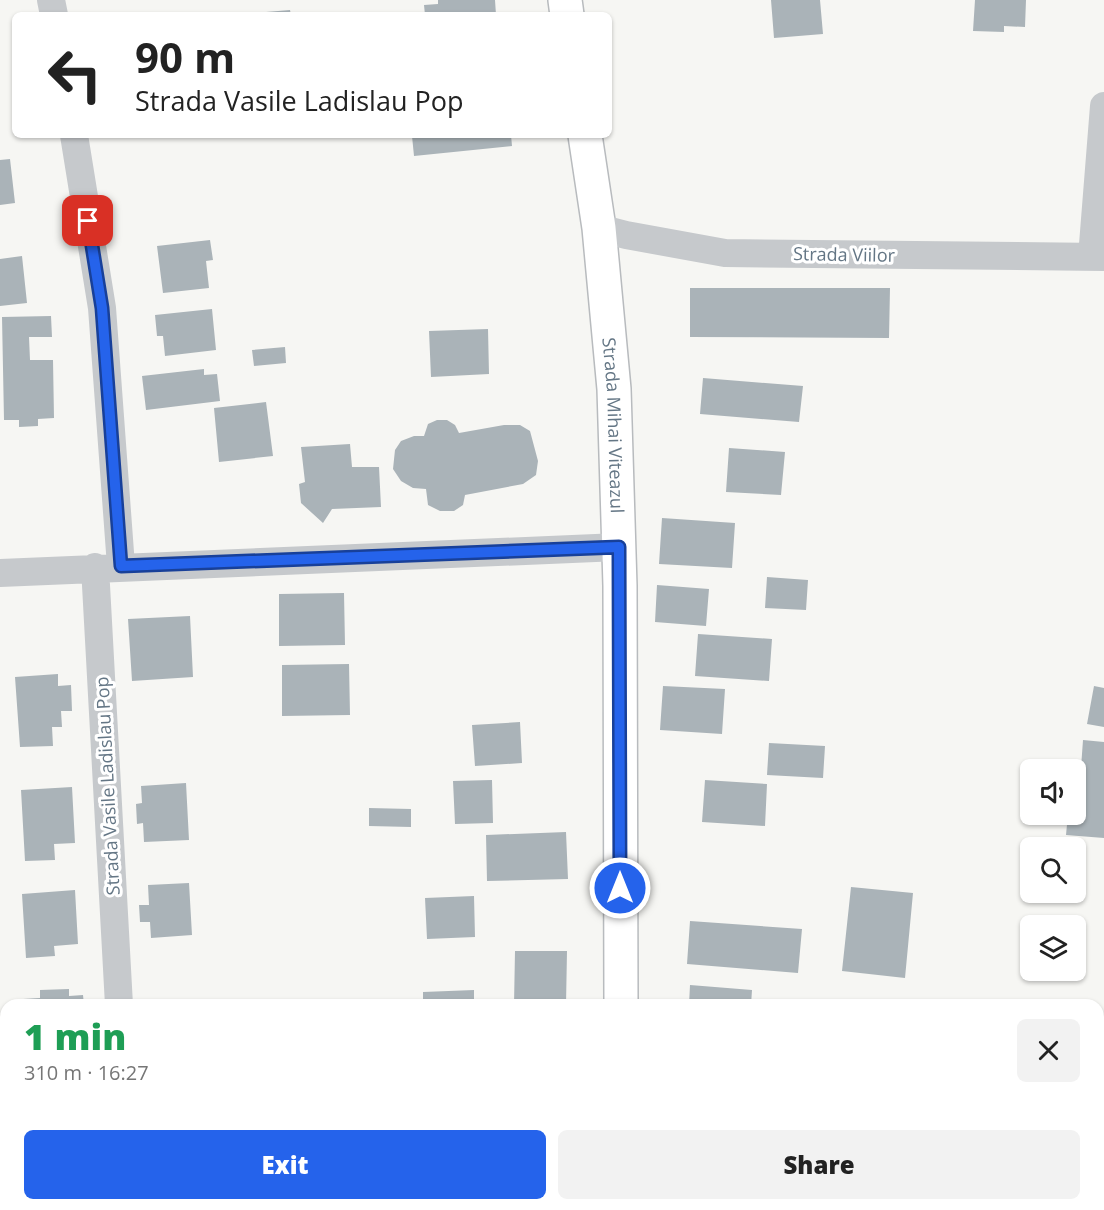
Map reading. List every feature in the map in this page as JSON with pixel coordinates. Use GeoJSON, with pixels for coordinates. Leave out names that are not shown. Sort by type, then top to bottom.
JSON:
{"type":"FeatureCollection","features":[{"type":"Feature","properties":{"kind":"highway","name":"Strada Mihai Viteazul"},"geometry":{"type":"LineString","coordinates":[[585,138],[599,228],[614,389],[619,547],[621,999]]}},
{"type":"Feature","properties":{"kind":"street","name":"Strada Viilor"},"geometry":{"type":"LineString","coordinates":[[599,228],[726,253],[1098,257],[1104,106]]}},
{"type":"Feature","properties":{"kind":"street","name":"Strada Vasile Ladislau Pop"},"geometry":{"type":"LineString","coordinates":[[74,138],[102,308],[119,999]]}},
{"type":"Feature","properties":{"kind":"street"},"geometry":{"type":"LineString","coordinates":[[0,573],[619,547]]}},
{"type":"Feature","properties":{"kind":"building"},"geometry":{"type":"Polygon","coordinates":[[[438,0],[495,0],[496,12],[425,12],[424,5],[438,4],[438,0]]]}},
{"type":"Feature","properties":{"kind":"building"},"geometry":{"type":"Polygon","coordinates":[[[771,0],[820,0],[823,34],[774,38],[771,0]]]}},
{"type":"Feature","properties":{"kind":"building"},"geometry":{"type":"Polygon","coordinates":[[[975,0],[1026,0],[1025,27],[1004,26],[1004,32],[973,31],[975,0]]]}},
{"type":"Feature","properties":{"kind":"building"},"geometry":{"type":"Polygon","coordinates":[[[290,10],[290,12],[265,12],[290,10]]]}},
{"type":"Feature","properties":{"kind":"building"},"geometry":{"type":"Polygon","coordinates":[[[412,138],[511,138],[512,146],[414,156],[412,138]]]}},
{"type":"Feature","properties":{"kind":"building"},"geometry":{"type":"Polygon","coordinates":[[[10,159],[15,203],[0,205],[0,160],[10,159]]]}},
{"type":"Feature","properties":{"kind":"building"},"geometry":{"type":"Polygon","coordinates":[[[210,240],[213,260],[206,261],[209,288],[163,293],[157,246],[210,240]]]}},
{"type":"Feature","properties":{"kind":"building"},"geometry":{"type":"Polygon","coordinates":[[[22,256],[27,303],[0,306],[0,259],[22,256]]]}},
{"type":"Feature","properties":{"kind":"building"},"geometry":{"type":"Polygon","coordinates":[[[690,288],[890,288],[889,338],[690,337],[690,288]]]}},
{"type":"Feature","properties":{"kind":"building"},"geometry":{"type":"Polygon","coordinates":[[[212,309],[216,350],[165,356],[163,336],[157,336],[155,315],[212,309]]]}},
{"type":"Feature","properties":{"kind":"building"},"geometry":{"type":"Polygon","coordinates":[[[51,316],[52,337],[29,337],[30,360],[53,360],[54,418],[38,419],[38,426],[19,427],[19,420],[4,420],[2,317],[51,316]]]}},
{"type":"Feature","properties":{"kind":"building"},"geometry":{"type":"Polygon","coordinates":[[[488,329],[489,374],[431,377],[429,331],[488,329]]]}},
{"type":"Feature","properties":{"kind":"building"},"geometry":{"type":"Polygon","coordinates":[[[285,347],[286,363],[254,366],[252,350],[285,347]]]}},
{"type":"Feature","properties":{"kind":"building"},"geometry":{"type":"Polygon","coordinates":[[[204,369],[204,375],[217,374],[220,401],[146,410],[142,376],[204,369]]]}},
{"type":"Feature","properties":{"kind":"building"},"geometry":{"type":"Polygon","coordinates":[[[703,378],[803,386],[799,422],[700,414],[703,378]]]}},
{"type":"Feature","properties":{"kind":"building"},"geometry":{"type":"Polygon","coordinates":[[[266,402],[273,456],[219,462],[214,408],[266,402]]]}},
{"type":"Feature","properties":{"kind":"building"},"geometry":{"type":"Polygon","coordinates":[[[437,420],[447,420],[455,425],[459,433],[504,425],[520,425],[530,431],[538,461],[536,475],[523,484],[465,495],[463,505],[454,511],[440,511],[428,505],[426,489],[413,488],[401,481],[393,469],[395,450],[401,441],[414,436],[424,436],[428,424],[437,420]]]}},
{"type":"Feature","properties":{"kind":"building"},"geometry":{"type":"Polygon","coordinates":[[[350,444],[352,467],[379,467],[381,507],[332,509],[323,523],[301,503],[299,484],[305,482],[301,447],[350,444]]]}},
{"type":"Feature","properties":{"kind":"building"},"geometry":{"type":"Polygon","coordinates":[[[729,448],[785,452],[781,495],[726,492],[729,448]]]}},
{"type":"Feature","properties":{"kind":"building"},"geometry":{"type":"Polygon","coordinates":[[[662,518],[735,523],[732,568],[659,564],[662,518]]]}},
{"type":"Feature","properties":{"kind":"building"},"geometry":{"type":"Polygon","coordinates":[[[767,577],[808,580],[806,610],[765,608],[767,577]]]}},
{"type":"Feature","properties":{"kind":"building"},"geometry":{"type":"Polygon","coordinates":[[[657,585],[709,589],[706,626],[655,622],[657,585]]]}},
{"type":"Feature","properties":{"kind":"building"},"geometry":{"type":"Polygon","coordinates":[[[344,593],[345,645],[279,646],[279,594],[344,593]]]}},
{"type":"Feature","properties":{"kind":"building"},"geometry":{"type":"Polygon","coordinates":[[[190,616],[193,677],[132,681],[128,619],[190,616]]]}},
{"type":"Feature","properties":{"kind":"building"},"geometry":{"type":"Polygon","coordinates":[[[698,634],[772,639],[769,681],[695,676],[698,634]]]}},
{"type":"Feature","properties":{"kind":"building"},"geometry":{"type":"Polygon","coordinates":[[[349,664],[350,715],[282,716],[282,665],[349,664]]]}},
{"type":"Feature","properties":{"kind":"building"},"geometry":{"type":"Polygon","coordinates":[[[58,674],[58,686],[71,685],[72,711],[61,711],[62,727],[52,727],[53,746],[20,747],[15,677],[58,674]]]}},
{"type":"Feature","properties":{"kind":"building"},"geometry":{"type":"Polygon","coordinates":[[[663,686],[725,689],[722,734],[660,730],[663,686]]]}},
{"type":"Feature","properties":{"kind":"building"},"geometry":{"type":"Polygon","coordinates":[[[1094,686],[1104,688],[1104,727],[1087,724],[1094,686]]]}},
{"type":"Feature","properties":{"kind":"building"},"geometry":{"type":"Polygon","coordinates":[[[520,722],[522,763],[475,766],[472,725],[520,722]]]}},
{"type":"Feature","properties":{"kind":"building"},"geometry":{"type":"Polygon","coordinates":[[[1083,740],[1104,742],[1104,838],[1066,835],[1067,825],[1086,825],[1086,759],[1082,759],[1083,740]]]}},
{"type":"Feature","properties":{"kind":"building"},"geometry":{"type":"Polygon","coordinates":[[[769,743],[825,746],[823,778],[767,775],[769,743]]]}},
{"type":"Feature","properties":{"kind":"building"},"geometry":{"type":"Polygon","coordinates":[[[492,780],[493,823],[455,824],[453,781],[492,780]]]}},
{"type":"Feature","properties":{"kind":"building"},"geometry":{"type":"Polygon","coordinates":[[[705,780],[767,784],[765,826],[702,822],[705,780]]]}},
{"type":"Feature","properties":{"kind":"building"},"geometry":{"type":"Polygon","coordinates":[[[186,783],[189,840],[144,842],[143,823],[137,824],[136,804],[142,803],[141,786],[186,783]]]}},
{"type":"Feature","properties":{"kind":"building"},"geometry":{"type":"Polygon","coordinates":[[[72,787],[75,843],[54,844],[55,860],[25,861],[21,790],[72,787]]]}},
{"type":"Feature","properties":{"kind":"building"},"geometry":{"type":"Polygon","coordinates":[[[369,808],[411,809],[411,827],[369,826],[369,808]]]}},
{"type":"Feature","properties":{"kind":"building"},"geometry":{"type":"Polygon","coordinates":[[[566,832],[568,879],[487,881],[486,835],[566,832]]]}},
{"type":"Feature","properties":{"kind":"building"},"geometry":{"type":"Polygon","coordinates":[[[189,883],[192,935],[151,938],[150,922],[140,922],[139,905],[149,905],[148,885],[189,883]]]}},
{"type":"Feature","properties":{"kind":"building"},"geometry":{"type":"Polygon","coordinates":[[[851,887],[913,893],[905,978],[842,971],[851,887]]]}},
{"type":"Feature","properties":{"kind":"building"},"geometry":{"type":"Polygon","coordinates":[[[75,890],[78,944],[54,946],[55,956],[26,958],[22,894],[75,890]]]}},
{"type":"Feature","properties":{"kind":"building"},"geometry":{"type":"Polygon","coordinates":[[[474,896],[475,937],[427,939],[425,898],[474,896]]]}},
{"type":"Feature","properties":{"kind":"building"},"geometry":{"type":"Polygon","coordinates":[[[690,921],[802,929],[798,973],[687,964],[690,921]]]}},
{"type":"Feature","properties":{"kind":"building"},"geometry":{"type":"Polygon","coordinates":[[[515,951],[567,951],[566,999],[514,999],[515,951]]]}},
{"type":"Feature","properties":{"kind":"building"},"geometry":{"type":"Polygon","coordinates":[[[690,985],[752,990],[751,999],[689,999],[690,985]]]}},
{"type":"Feature","properties":{"kind":"building"},"geometry":{"type":"Polygon","coordinates":[[[69,989],[69,996],[83,995],[83,999],[23,999],[40,998],[40,990],[69,989]]]}},
{"type":"Feature","properties":{"kind":"building"},"geometry":{"type":"Polygon","coordinates":[[[474,990],[474,999],[423,999],[423,992],[474,990]]]}},
{"type":"Feature","properties":{"kind":"route"},"geometry":{"type":"LineString","coordinates":[[88,221],[102,308],[121,566],[619,547],[620,888]]}}]}
